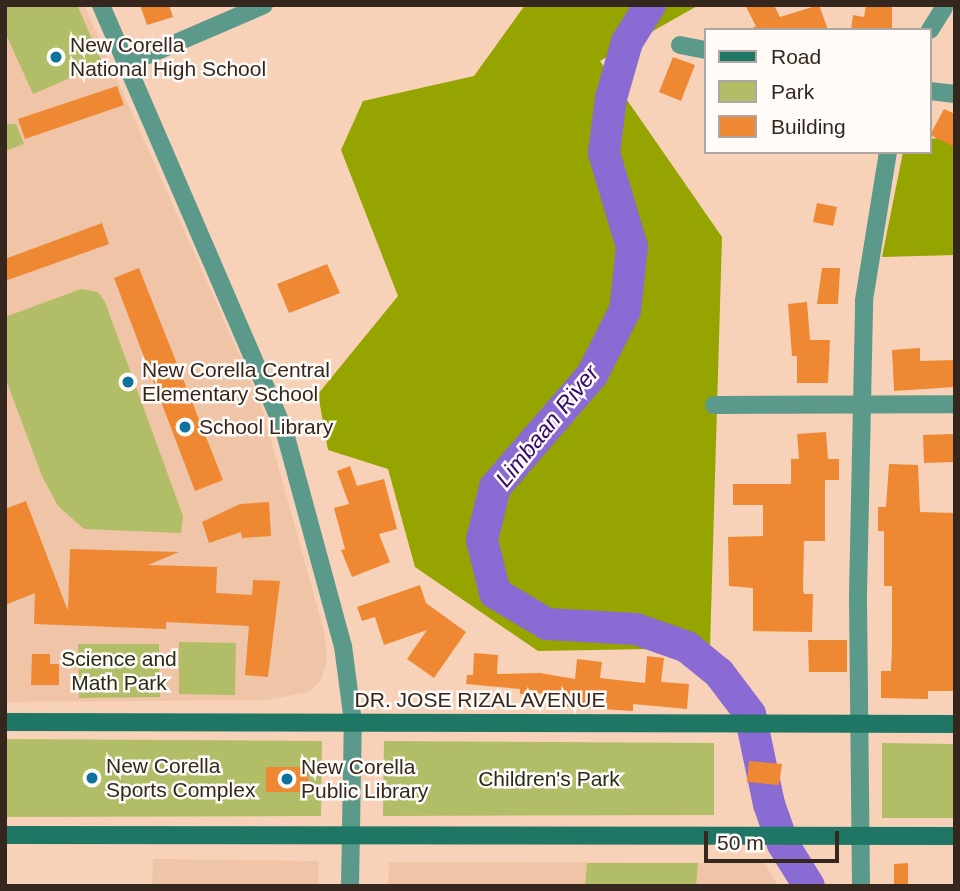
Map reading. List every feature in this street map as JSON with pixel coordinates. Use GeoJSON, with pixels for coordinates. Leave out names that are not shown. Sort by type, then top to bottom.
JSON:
{"type":"FeatureCollection","features":[{"type":"Feature","properties":{"kind":"main road","name":"DR. JOSE RIZAL AVENUE"},"geometry":{"type":"LineString","coordinates":[[5,722],[955,724]]}},
{"type":"Feature","properties":{"kind":"main road"},"geometry":{"type":"LineString","coordinates":[[5,835],[955,836]]}},
{"type":"Feature","properties":{"kind":"street"},"geometry":{"type":"LineString","coordinates":[[101,5],[285,433],[343,646],[353,722],[350,886]]}},
{"type":"Feature","properties":{"kind":"street"},"geometry":{"type":"LineString","coordinates":[[127,64],[264,5]]}},
{"type":"Feature","properties":{"kind":"street"},"geometry":{"type":"LineString","coordinates":[[931,28],[944,8]]}},
{"type":"Feature","properties":{"kind":"street"},"geometry":{"type":"LineString","coordinates":[[680,45],[704,50]]}},
{"type":"Feature","properties":{"kind":"street"},"geometry":{"type":"LineString","coordinates":[[932,91],[955,94]]}},
{"type":"Feature","properties":{"kind":"street"},"geometry":{"type":"LineString","coordinates":[[861,886],[860,404],[864,300],[888,154]]}},
{"type":"Feature","properties":{"kind":"street"},"geometry":{"type":"LineString","coordinates":[[714,405],[955,404]]}},
{"type":"Feature","properties":{"kind":"shaded area","name":"New Corella Central Elementary School"},"geometry":{"type":"Polygon","coordinates":[[[5,5],[84,5],[240,356],[262,408],[324,631],[327,661],[321,680],[309,692],[265,700],[5,702],[5,5]]]}},
{"type":"Feature","properties":{"kind":"shaded area"},"geometry":{"type":"Polygon","coordinates":[[[153,859],[319,861],[318,886],[152,886],[153,859]]]}},
{"type":"Feature","properties":{"kind":"shaded area"},"geometry":{"type":"Polygon","coordinates":[[[389,862],[764,863],[779,886],[388,886],[389,862]]]}},
{"type":"Feature","properties":{"kind":"green space"},"geometry":{"type":"Polygon","coordinates":[[[5,5],[77,5],[103,64],[33,94],[5,32],[5,5]]]}},
{"type":"Feature","properties":{"kind":"green space"},"geometry":{"type":"Polygon","coordinates":[[[525,5],[699,5],[600,61],[722,237],[710,648],[538,651],[415,567],[388,469],[328,450],[318,394],[398,296],[341,150],[363,101],[474,76],[525,5]]]}},
{"type":"Feature","properties":{"kind":"green space"},"geometry":{"type":"Polygon","coordinates":[[[5,124],[16,124],[24,144],[5,151],[5,124]]]}},
{"type":"Feature","properties":{"kind":"green space"},"geometry":{"type":"Polygon","coordinates":[[[955,136],[955,255],[882,257],[903,154],[932,154],[932,139],[955,136]]]}},
{"type":"Feature","properties":{"kind":"green space"},"geometry":{"type":"Polygon","coordinates":[[[81,289],[98,292],[105,302],[183,516],[181,533],[84,529],[58,506],[42,476],[5,377],[5,317],[81,289]]]}},
{"type":"Feature","properties":{"kind":"green space"},"geometry":{"type":"Polygon","coordinates":[[[179,642],[236,643],[235,695],[179,694],[179,642]]]}},
{"type":"Feature","properties":{"kind":"green space","name":"Science and Math Park"},"geometry":{"type":"Polygon","coordinates":[[[78,644],[159,644],[160,697],[79,698],[78,644]]]}},
{"type":"Feature","properties":{"kind":"green space"},"geometry":{"type":"Polygon","coordinates":[[[5,739],[322,741],[321,816],[5,817],[5,739]]]}},
{"type":"Feature","properties":{"kind":"green space","name":"Children's Park"},"geometry":{"type":"Polygon","coordinates":[[[384,741],[714,743],[714,815],[383,816],[384,741]]]}},
{"type":"Feature","properties":{"kind":"green space"},"geometry":{"type":"Polygon","coordinates":[[[882,743],[955,744],[955,818],[882,818],[882,743]]]}},
{"type":"Feature","properties":{"kind":"green space"},"geometry":{"type":"Polygon","coordinates":[[[587,863],[698,863],[696,886],[585,886],[587,863]]]}},
{"type":"Feature","properties":{"kind":"building"},"geometry":{"type":"Polygon","coordinates":[[[140,5],[169,5],[173,17],[147,25],[140,5]]]}},
{"type":"Feature","properties":{"kind":"building"},"geometry":{"type":"Polygon","coordinates":[[[745,5],[774,5],[780,17],[819,5],[827,28],[752,28],[756,26],[745,5]]]}},
{"type":"Feature","properties":{"kind":"building"},"geometry":{"type":"Polygon","coordinates":[[[866,5],[892,5],[892,28],[851,28],[853,15],[864,17],[866,5]]]}},
{"type":"Feature","properties":{"kind":"building"},"geometry":{"type":"Polygon","coordinates":[[[673,57],[695,65],[681,101],[659,92],[673,57]]]}},
{"type":"Feature","properties":{"kind":"building"},"geometry":{"type":"Polygon","coordinates":[[[117,86],[124,105],[25,139],[18,119],[117,86]]]}},
{"type":"Feature","properties":{"kind":"building"},"geometry":{"type":"Polygon","coordinates":[[[944,109],[955,114],[955,147],[932,136],[944,109]]]}},
{"type":"Feature","properties":{"kind":"building"},"geometry":{"type":"Polygon","coordinates":[[[817,203],[837,207],[833,226],[813,222],[817,203]]]}},
{"type":"Feature","properties":{"kind":"building"},"geometry":{"type":"Polygon","coordinates":[[[102,223],[109,244],[5,281],[5,259],[102,223]]]}},
{"type":"Feature","properties":{"kind":"building"},"geometry":{"type":"Polygon","coordinates":[[[327,264],[340,293],[289,313],[277,284],[327,264]]]}},
{"type":"Feature","properties":{"kind":"building"},"geometry":{"type":"Polygon","coordinates":[[[139,268],[223,480],[195,491],[114,278],[139,268]]]}},
{"type":"Feature","properties":{"kind":"building"},"geometry":{"type":"Polygon","coordinates":[[[822,268],[840,268],[838,304],[817,304],[822,268]]]}},
{"type":"Feature","properties":{"kind":"building"},"geometry":{"type":"Polygon","coordinates":[[[807,302],[810,340],[830,340],[828,383],[797,383],[797,356],[792,356],[788,304],[807,302]]]}},
{"type":"Feature","properties":{"kind":"building"},"geometry":{"type":"Polygon","coordinates":[[[920,348],[920,361],[955,360],[955,387],[894,391],[892,350],[920,348]]]}},
{"type":"Feature","properties":{"kind":"building"},"geometry":{"type":"Polygon","coordinates":[[[826,432],[828,459],[839,459],[839,480],[825,480],[825,541],[804,541],[803,589],[804,594],[813,594],[812,632],[753,631],[753,588],[729,586],[728,537],[763,536],[763,505],[733,505],[733,484],[791,484],[791,459],[799,459],[797,434],[826,432]]]}},
{"type":"Feature","properties":{"kind":"building"},"geometry":{"type":"Polygon","coordinates":[[[953,434],[955,462],[924,463],[923,435],[953,434]]]}},
{"type":"Feature","properties":{"kind":"building"},"geometry":{"type":"Polygon","coordinates":[[[889,464],[918,465],[920,512],[955,513],[955,691],[928,691],[928,699],[881,698],[881,671],[891,671],[892,586],[884,586],[884,531],[878,531],[878,507],[886,507],[889,464]]]}},
{"type":"Feature","properties":{"kind":"building"},"geometry":{"type":"Polygon","coordinates":[[[350,466],[357,486],[384,479],[397,529],[379,534],[390,562],[352,577],[341,550],[345,549],[334,508],[349,504],[337,471],[350,466]]]}},
{"type":"Feature","properties":{"kind":"building"},"geometry":{"type":"Polygon","coordinates":[[[26,501],[68,611],[70,549],[179,552],[148,565],[217,567],[216,593],[252,595],[253,580],[280,581],[268,677],[245,675],[249,626],[166,622],[166,629],[34,624],[35,593],[5,605],[5,509],[26,501]]]}},
{"type":"Feature","properties":{"kind":"building"},"geometry":{"type":"Polygon","coordinates":[[[269,502],[271,536],[242,538],[241,532],[209,543],[202,522],[240,504],[269,502]]]}},
{"type":"Feature","properties":{"kind":"building"},"geometry":{"type":"Polygon","coordinates":[[[420,585],[426,603],[466,632],[434,678],[407,659],[427,630],[384,645],[375,617],[362,621],[357,607],[420,585]]]}},
{"type":"Feature","properties":{"kind":"building"},"geometry":{"type":"Polygon","coordinates":[[[808,640],[847,640],[847,672],[809,672],[808,640]]]}},
{"type":"Feature","properties":{"kind":"building"},"geometry":{"type":"Polygon","coordinates":[[[474,653],[498,655],[497,674],[540,673],[575,679],[577,659],[602,662],[600,678],[645,683],[647,656],[664,658],[661,682],[689,684],[687,709],[633,704],[633,711],[553,706],[553,693],[520,694],[520,689],[466,684],[467,675],[473,675],[474,653]]]}},
{"type":"Feature","properties":{"kind":"building"},"geometry":{"type":"Polygon","coordinates":[[[32,654],[50,654],[50,664],[59,664],[59,685],[31,685],[32,654]]]}},
{"type":"Feature","properties":{"kind":"building"},"geometry":{"type":"Polygon","coordinates":[[[749,761],[782,764],[779,785],[747,782],[749,761]]]}},
{"type":"Feature","properties":{"kind":"building","name":"New Corella Public Library"},"geometry":{"type":"Polygon","coordinates":[[[266,767],[308,767],[308,792],[266,792],[266,767]]]}},
{"type":"Feature","properties":{"kind":"building"},"geometry":{"type":"Polygon","coordinates":[[[908,863],[908,886],[894,886],[894,864],[908,863]]]}},
{"type":"Feature","properties":{"kind":"waterway","name":"Limbaan River"},"geometry":{"type":"LineString","coordinates":[[650,5],[627,42],[611,98],[604,153],[632,247],[625,310],[592,375],[495,487],[482,540],[495,593],[547,624],[636,629],[687,647],[719,673],[750,714],[769,804],[783,844],[809,886]]}},
{"type":"Feature","properties":{"kind":"place","name":"New Corella National High School"},"geometry":{"type":"Point","coordinates":[56,57]}},
{"type":"Feature","properties":{"kind":"place","name":"New Corella Central Elementary School"},"geometry":{"type":"Point","coordinates":[128,382]}},
{"type":"Feature","properties":{"kind":"place","name":"School Library"},"geometry":{"type":"Point","coordinates":[185,427]}},
{"type":"Feature","properties":{"kind":"place","name":"New Corella Sports Complex"},"geometry":{"type":"Point","coordinates":[92,778]}},
{"type":"Feature","properties":{"kind":"place","name":"New Corella Public Library"},"geometry":{"type":"Point","coordinates":[287,779]}}]}
